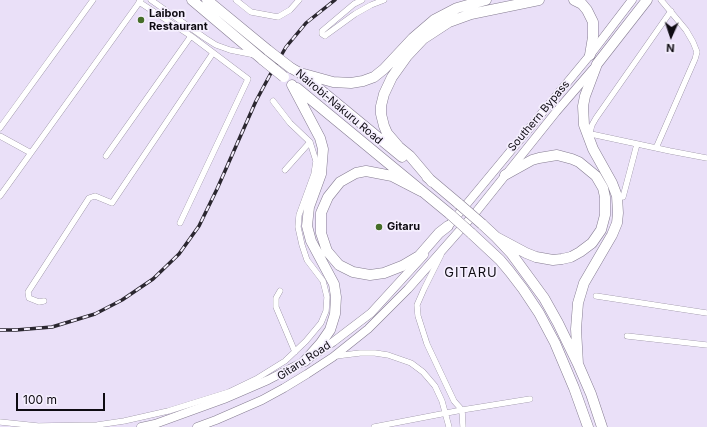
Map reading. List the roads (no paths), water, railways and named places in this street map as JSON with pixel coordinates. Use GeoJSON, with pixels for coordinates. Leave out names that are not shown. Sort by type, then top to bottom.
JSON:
{"type":"FeatureCollection","features":[{"type":"Feature","properties":{"kind":"highway","name":"Nairobi-Nakuru Road"},"geometry":{"type":"LineString","coordinates":[[192,0],[292,85],[451,215],[500,260],[523,289],[539,313],[555,343],[572,382],[588,427]]}},
{"type":"Feature","properties":{"kind":"highway","name":"Nairobi-Nakuru Road"},"geometry":{"type":"LineString","coordinates":[[207,0],[459,204],[496,237]]}},
{"type":"Feature","properties":{"kind":"highway"},"geometry":{"type":"LineString","coordinates":[[296,71],[333,82],[351,83],[374,77],[384,69],[413,38],[434,20],[457,8],[486,0]]}},
{"type":"Feature","properties":{"kind":"highway"},"geometry":{"type":"LineString","coordinates":[[432,182],[410,156],[399,147],[384,126],[381,106],[384,94],[392,77],[423,39],[449,22],[471,14],[539,0]]}},
{"type":"Feature","properties":{"kind":"highway"},"geometry":{"type":"LineString","coordinates":[[574,0],[582,4],[593,22],[593,37],[590,55]]}},
{"type":"Feature","properties":{"kind":"highway","name":"Southern Bypass"},"geometry":{"type":"LineString","coordinates":[[598,64],[647,0]]}},
{"type":"Feature","properties":{"kind":"highway"},"geometry":{"type":"LineString","coordinates":[[578,364],[576,329],[580,294],[590,271],[612,236],[617,223],[618,213],[616,196],[612,183],[592,149],[584,125],[583,115],[585,96],[598,64]]}},
{"type":"Feature","properties":{"kind":"highway"},"geometry":{"type":"LineString","coordinates":[[292,85],[320,138],[323,149],[321,174],[309,207],[307,226],[311,240],[334,284],[336,297],[335,314],[330,330],[305,361]]}},
{"type":"Feature","properties":{"kind":"highway"},"geometry":{"type":"LineString","coordinates":[[496,237],[536,257],[553,260],[562,259],[580,252],[592,243],[601,230],[605,215],[605,197],[603,188],[596,176],[583,164],[572,158],[557,156],[539,158],[532,160],[505,175]]}},
{"type":"Feature","properties":{"kind":"highway"},"geometry":{"type":"LineString","coordinates":[[421,191],[392,176],[366,171],[340,182],[328,197],[321,213],[321,233],[327,251],[339,265],[352,272],[370,275],[384,273],[402,266],[419,256],[439,233],[448,226]]}},
{"type":"Feature","properties":{"kind":"highway"},"geometry":{"type":"LineString","coordinates":[[496,237],[529,276],[544,298],[558,323],[578,364],[602,427]]}},
{"type":"Feature","properties":{"kind":"main road","name":"Gitaru Road"},"geometry":{"type":"LineString","coordinates":[[141,427],[155,424],[224,399],[268,380],[305,361],[352,329],[371,313],[412,269],[448,226],[590,55],[632,0]]}},
{"type":"Feature","properties":{"kind":"main road","name":"Southern Bypass"},"geometry":{"type":"LineString","coordinates":[[446,245],[476,212],[598,64]]}},
{"type":"Feature","properties":{"kind":"main road","name":"Gitaru Road"},"geometry":{"type":"LineString","coordinates":[[197,427],[262,400],[333,357],[368,329],[408,289],[446,245]]}},
{"type":"Feature","properties":{"kind":"street"},"geometry":{"type":"LineString","coordinates":[[0,128],[93,0]]}},
{"type":"Feature","properties":{"kind":"street"},"geometry":{"type":"LineString","coordinates":[[151,0],[205,38],[230,50],[260,58]]}},
{"type":"Feature","properties":{"kind":"street"},"geometry":{"type":"LineString","coordinates":[[236,0],[250,12],[278,16],[290,10],[299,0]]}},
{"type":"Feature","properties":{"kind":"street"},"geometry":{"type":"LineString","coordinates":[[362,0],[354,4],[322,31],[322,34],[324,36],[326,35],[355,14],[370,5],[384,0]]}},
{"type":"Feature","properties":{"kind":"street"},"geometry":{"type":"LineString","coordinates":[[656,148],[693,66],[697,52],[686,30],[661,0]]}},
{"type":"Feature","properties":{"kind":"street"},"geometry":{"type":"LineString","coordinates":[[0,196],[140,1],[191,36],[248,79],[180,223]]}},
{"type":"Feature","properties":{"kind":"street"},"geometry":{"type":"LineString","coordinates":[[671,11],[596,118],[590,130],[591,134],[707,158]]}},
{"type":"Feature","properties":{"kind":"street"},"geometry":{"type":"LineString","coordinates":[[106,156],[191,36]]}},
{"type":"Feature","properties":{"kind":"street"},"geometry":{"type":"LineString","coordinates":[[44,301],[39,302],[29,298],[28,292],[90,198],[95,196],[112,203],[214,53]]}},
{"type":"Feature","properties":{"kind":"street"},"geometry":{"type":"LineString","coordinates":[[0,422],[38,426],[97,425],[124,421],[168,411],[229,392],[256,379],[285,361],[321,323],[326,311],[327,297],[323,281],[308,260],[302,245],[298,227],[299,215],[314,174],[316,161],[310,142],[290,123],[273,101]]}},
{"type":"Feature","properties":{"kind":"street"},"geometry":{"type":"LineString","coordinates":[[0,136],[31,153]]}},
{"type":"Feature","properties":{"kind":"street"},"geometry":{"type":"LineString","coordinates":[[285,170],[310,142]]}},
{"type":"Feature","properties":{"kind":"street"},"geometry":{"type":"LineString","coordinates":[[623,197],[637,144]]}},
{"type":"Feature","properties":{"kind":"street"},"geometry":{"type":"LineString","coordinates":[[446,245],[417,305],[418,316],[434,360],[454,401],[462,410],[463,427]]}},
{"type":"Feature","properties":{"kind":"street"},"geometry":{"type":"LineString","coordinates":[[280,291],[276,298],[276,306],[295,352]]}},
{"type":"Feature","properties":{"kind":"street"},"geometry":{"type":"LineString","coordinates":[[596,296],[707,313]]}},
{"type":"Feature","properties":{"kind":"street"},"geometry":{"type":"LineString","coordinates":[[627,336],[707,345]]}},
{"type":"Feature","properties":{"kind":"street"},"geometry":{"type":"LineString","coordinates":[[333,357],[360,352],[375,353],[388,355],[411,363],[423,372],[434,386],[442,401],[448,427]]}},
{"type":"Feature","properties":{"kind":"street"},"geometry":{"type":"LineString","coordinates":[[377,427],[462,410],[530,399]]}},
{"type":"Feature","properties":{"kind":"railway"},"geometry":{"type":"LineString","coordinates":[[0,330],[52,327],[95,314],[122,300],[153,279],[179,254],[199,226],[256,101],[286,47],[306,23],[335,0]]}},
{"type":"Feature","properties":{"kind":"place","name":"Laibon Restaurant"},"geometry":{"type":"Point","coordinates":[141,20]}},
{"type":"Feature","properties":{"kind":"place","name":"Gitaru"},"geometry":{"type":"Point","coordinates":[379,227]}},
{"type":"Feature","properties":{"kind":"district","name":"GITARU"},"geometry":{"type":"Point","coordinates":[471,273]}}]}
